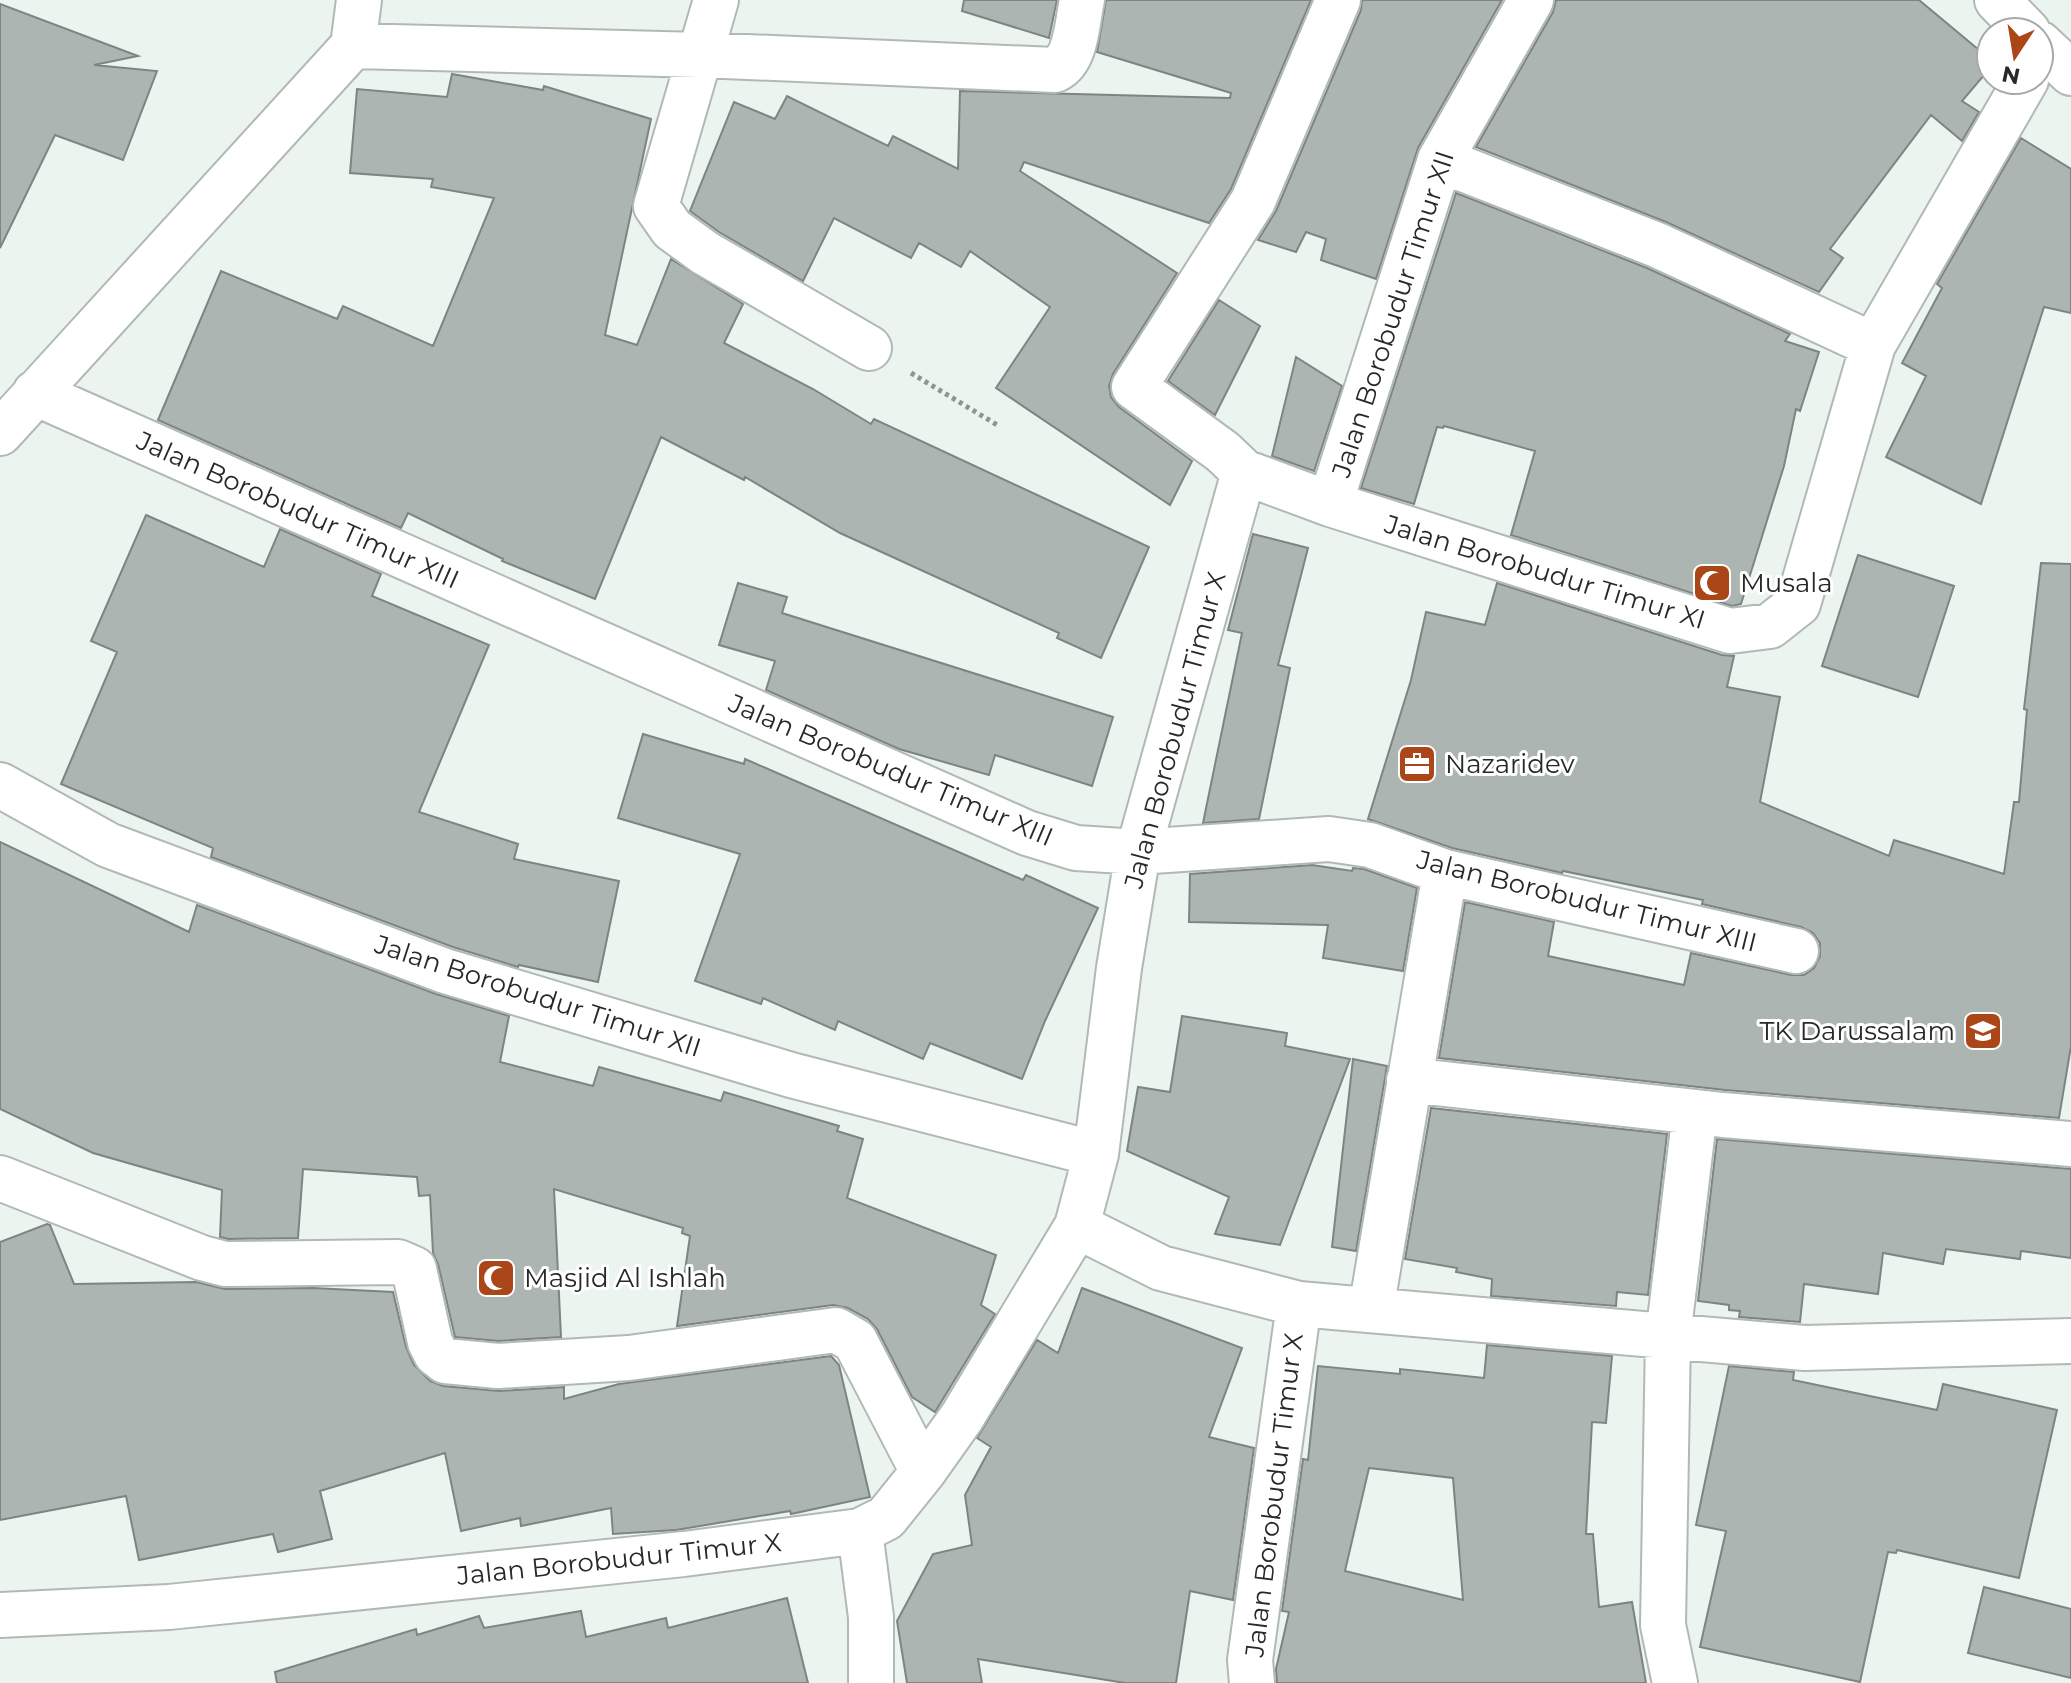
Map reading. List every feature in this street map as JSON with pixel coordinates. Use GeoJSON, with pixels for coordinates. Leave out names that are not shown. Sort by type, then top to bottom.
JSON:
{"type":"FeatureCollection","features":[{"type":"Feature","properties":{"kind":"street"},"geometry":{"type":"LineString","coordinates":[[0,433],[353,46],[359,0]]}},
{"type":"Feature","properties":{"kind":"street"},"geometry":{"type":"LineString","coordinates":[[716,0],[656,206],[672,229],[705,253],[869,348]]}},
{"type":"Feature","properties":{"kind":"street"},"geometry":{"type":"LineString","coordinates":[[353,46],[701,55],[1055,70],[1063,66],[1070,55],[1082,0]]}},
{"type":"Feature","properties":{"kind":"street"},"geometry":{"type":"LineString","coordinates":[[1244,472],[1223,452],[1134,387],[1253,201],[1338,0]]}},
{"type":"Feature","properties":{"kind":"street","name":"Jalan Borobudur Timur XII"},"geometry":{"type":"LineString","coordinates":[[1330,504],[1440,160],[1531,0]]}},
{"type":"Feature","properties":{"kind":"street"},"geometry":{"type":"LineString","coordinates":[[1997,0],[2010,16]]}},
{"type":"Feature","properties":{"kind":"street","name":"Jalan Borobudur Timur XI"},"geometry":{"type":"LineString","coordinates":[[1244,472],[1330,504],[1730,631],[1770,626],[1798,604],[1873,345],[2018,96]]}},
{"type":"Feature","properties":{"kind":"street"},"geometry":{"type":"LineString","coordinates":[[1440,160],[1657,245],[1873,345]]}},
{"type":"Feature","properties":{"kind":"street","name":"Jalan Borobudur Timur XIII"},"geometry":{"type":"LineString","coordinates":[[35,393],[1027,833],[1076,848],[1138,852],[1329,839],[1370,845],[1445,872],[1796,951]]}},
{"type":"Feature","properties":{"kind":"street","name":"Jalan Borobudur Timur X"},"geometry":{"type":"LineString","coordinates":[[0,1615],[169,1607],[684,1554],[860,1531],[886,1518],[962,1417],[1077,1226],[1096,1154],[1119,968],[1138,852],[1244,472]]}},
{"type":"Feature","properties":{"kind":"street","name":"Jalan Borobudur Timur XII"},"geometry":{"type":"LineString","coordinates":[[0,785],[108,845],[445,971],[791,1075],[1096,1154]]}},
{"type":"Feature","properties":{"kind":"street"},"geometry":{"type":"LineString","coordinates":[[1371,1310],[1445,872]]}},
{"type":"Feature","properties":{"kind":"street"},"geometry":{"type":"LineString","coordinates":[[1409,1080],[1695,1112],[2071,1144]]}},
{"type":"Feature","properties":{"kind":"street"},"geometry":{"type":"LineString","coordinates":[[1675,1683],[1663,1625],[1668,1337],[1695,1112]]}},
{"type":"Feature","properties":{"kind":"street"},"geometry":{"type":"LineString","coordinates":[[0,1178],[202,1258],[225,1264],[398,1262],[409,1265],[414,1269],[430,1342],[436,1354],[445,1361],[498,1366],[614,1359],[836,1330],[855,1341],[923,1472]]}},
{"type":"Feature","properties":{"kind":"street","name":"Jalan Borobudur Timur X"},"geometry":{"type":"LineString","coordinates":[[1077,1226],[1161,1268],[1299,1304],[1250,1660],[1252,1683]]}},
{"type":"Feature","properties":{"kind":"street"},"geometry":{"type":"LineString","coordinates":[[1299,1304],[1805,1348],[2071,1341]]}},
{"type":"Feature","properties":{"kind":"street"},"geometry":{"type":"LineString","coordinates":[[860,1531],[871,1617],[871,1683]]}},
{"type":"Feature","properties":{"kind":"path"},"geometry":{"type":"LineString","coordinates":[[869,348],[999,426]]}},
{"type":"Feature","properties":{"kind":"building"},"geometry":{"type":"Polygon","coordinates":[[[964,0],[1057,0],[1049,38],[962,11],[964,0]]]}},
{"type":"Feature","properties":{"kind":"building"},"geometry":{"type":"Polygon","coordinates":[[[1106,0],[1311,0],[1231,189],[1209,223],[1024,162],[1020,171],[1177,273],[1113,374],[1109,386],[1111,397],[1119,407],[1192,461],[1170,505],[996,388],[1050,307],[970,251],[961,267],[919,243],[911,258],[834,218],[803,281],[719,232],[690,211],[734,102],[775,119],[787,96],[888,146],[893,136],[958,169],[960,91],[1230,98],[1231,93],[1097,52],[1106,0]]]}},
{"type":"Feature","properties":{"kind":"building"},"geometry":{"type":"Polygon","coordinates":[[[1362,0],[1502,0],[1418,148],[1376,279],[1321,260],[1326,239],[1306,232],[1296,252],[1258,240],[1276,211],[1361,10],[1362,0]]]}},
{"type":"Feature","properties":{"kind":"building"},"geometry":{"type":"Polygon","coordinates":[[[1556,0],[1919,0],[1975,47],[1975,86],[1962,101],[1979,112],[1962,141],[1931,115],[1830,249],[1843,258],[1819,292],[1666,222],[1476,147],[1553,12],[1556,0]]]}},
{"type":"Feature","properties":{"kind":"building"},"geometry":{"type":"Polygon","coordinates":[[[0,4],[138,56],[94,65],[157,71],[123,160],[55,135],[0,248],[0,4]]]}},
{"type":"Feature","properties":{"kind":"building"},"geometry":{"type":"Polygon","coordinates":[[[452,74],[543,90],[544,86],[651,119],[605,335],[637,345],[671,259],[743,304],[724,343],[813,389],[871,424],[874,419],[1149,547],[1101,658],[1057,638],[1059,633],[840,533],[745,477],[744,480],[661,437],[595,599],[502,561],[408,513],[401,528],[158,420],[221,271],[337,319],[343,306],[433,346],[494,198],[431,187],[433,179],[350,173],[357,89],[447,97],[452,74]]]}},
{"type":"Feature","properties":{"kind":"building"},"geometry":{"type":"Polygon","coordinates":[[[2021,138],[2071,169],[2071,313],[2044,307],[1981,504],[1886,457],[1926,376],[1902,363],[1942,288],[1937,284],[2021,138]]]}},
{"type":"Feature","properties":{"kind":"building"},"geometry":{"type":"Polygon","coordinates":[[[1456,193],[1647,268],[1790,334],[1785,341],[1819,352],[1800,411],[1796,409],[1784,466],[1741,604],[1732,606],[1511,535],[1535,451],[1444,426],[1437,427],[1414,504],[1361,488],[1456,193]]]}},
{"type":"Feature","properties":{"kind":"building"},"geometry":{"type":"Polygon","coordinates":[[[1219,300],[1260,326],[1215,415],[1168,381],[1219,300]]]}},
{"type":"Feature","properties":{"kind":"building"},"geometry":{"type":"Polygon","coordinates":[[[1296,357],[1342,386],[1314,471],[1272,456],[1296,357]]]}},
{"type":"Feature","properties":{"kind":"building"},"geometry":{"type":"Polygon","coordinates":[[[146,515],[264,567],[280,529],[381,574],[372,596],[489,645],[419,812],[518,844],[514,859],[619,881],[598,982],[518,967],[453,947],[211,857],[213,848],[61,784],[117,652],[91,641],[146,515]]]}},
{"type":"Feature","properties":{"kind":"building"},"geometry":{"type":"Polygon","coordinates":[[[1253,534],[1308,548],[1278,665],[1290,668],[1259,819],[1203,823],[1242,633],[1228,630],[1253,534]]]}},
{"type":"Feature","properties":{"kind":"building"},"geometry":{"type":"Polygon","coordinates":[[[1858,555],[1954,586],[1918,697],[1822,666],[1858,555]]]}},
{"type":"Feature","properties":{"kind":"building"},"geometry":{"type":"Polygon","coordinates":[[[2041,563],[2071,564],[2071,1046],[2059,1118],[1725,1090],[1439,1058],[1465,902],[1554,922],[1548,956],[1684,985],[1691,953],[1791,975],[1804,975],[1814,968],[1820,956],[1820,943],[1813,933],[1801,927],[1702,904],[1703,900],[1452,848],[1368,819],[1411,680],[1426,612],[1485,625],[1497,583],[1722,655],[1734,656],[1727,687],[1780,697],[1760,802],[1889,856],[1894,840],[2004,874],[2014,802],[2019,802],[2027,710],[2024,709],[2041,563]]]}},
{"type":"Feature","properties":{"kind":"building"},"geometry":{"type":"Polygon","coordinates":[[[738,583],[787,597],[782,613],[1113,717],[1092,786],[995,755],[989,775],[899,749],[766,690],[775,661],[719,645],[738,583]]]}},
{"type":"Feature","properties":{"kind":"building"},"geometry":{"type":"Polygon","coordinates":[[[643,734],[744,764],[745,759],[1023,880],[1026,875],[1098,908],[1045,1021],[1022,1079],[930,1043],[923,1059],[838,1021],[835,1030],[763,998],[761,1004],[695,981],[740,854],[618,818],[643,734]]]}},
{"type":"Feature","properties":{"kind":"building"},"geometry":{"type":"Polygon","coordinates":[[[0,842],[189,932],[197,905],[436,994],[509,1016],[500,1062],[593,1086],[599,1067],[721,1101],[724,1092],[839,1126],[837,1131],[863,1139],[847,1198],[996,1255],[981,1305],[995,1314],[935,1412],[912,1397],[877,1329],[868,1319],[848,1308],[833,1305],[677,1326],[690,1236],[682,1233],[683,1228],[554,1189],[561,1337],[498,1341],[455,1337],[433,1253],[430,1195],[419,1196],[417,1177],[303,1169],[298,1238],[220,1237],[222,1190],[93,1153],[0,1109],[0,842]]]}},
{"type":"Feature","properties":{"kind":"building"},"geometry":{"type":"Polygon","coordinates":[[[1312,865],[1352,871],[1353,868],[1364,869],[1417,888],[1403,971],[1323,958],[1328,925],[1189,922],[1190,874],[1312,865]]]}},
{"type":"Feature","properties":{"kind":"building"},"geometry":{"type":"Polygon","coordinates":[[[1182,1016],[1287,1033],[1285,1046],[1350,1059],[1280,1245],[1215,1234],[1229,1197],[1127,1151],[1138,1087],[1170,1092],[1182,1016]]]}},
{"type":"Feature","properties":{"kind":"building"},"geometry":{"type":"Polygon","coordinates":[[[1353,1059],[1387,1066],[1356,1251],[1332,1247],[1353,1059]]]}},
{"type":"Feature","properties":{"kind":"building"},"geometry":{"type":"Polygon","coordinates":[[[1431,1108],[1667,1134],[1648,1295],[1617,1292],[1616,1306],[1491,1296],[1492,1279],[1456,1272],[1457,1268],[1405,1259],[1431,1108]]]}},
{"type":"Feature","properties":{"kind":"building"},"geometry":{"type":"Polygon","coordinates":[[[1717,1139],[2071,1169],[2071,1258],[2021,1251],[2020,1259],[1946,1249],[1943,1264],[1883,1253],[1878,1294],[1804,1284],[1800,1322],[1739,1317],[1740,1311],[1729,1310],[1729,1305],[1698,1301],[1717,1139]]]}},
{"type":"Feature","properties":{"kind":"building"},"geometry":{"type":"Polygon","coordinates":[[[47,1224],[74,1284],[196,1282],[225,1289],[313,1288],[393,1292],[406,1347],[414,1365],[430,1381],[443,1386],[499,1391],[564,1387],[564,1399],[619,1384],[831,1356],[839,1365],[870,1497],[791,1514],[790,1511],[676,1530],[613,1534],[611,1508],[521,1526],[520,1518],[461,1531],[445,1453],[320,1491],[332,1539],[278,1552],[273,1534],[139,1560],[126,1496],[0,1520],[0,1242],[47,1224]]]}},
{"type":"Feature","properties":{"kind":"building"},"geometry":{"type":"Polygon","coordinates":[[[1082,1288],[1242,1348],[1209,1437],[1254,1448],[1233,1600],[1190,1591],[1176,1683],[1125,1683],[978,1659],[982,1683],[907,1683],[897,1621],[933,1554],[972,1545],[965,1495],[991,1447],[977,1438],[1037,1340],[1058,1353],[1082,1288]]]}},
{"type":"Feature","properties":{"kind":"building"},"geometry":{"type":"Polygon","coordinates":[[[1487,1345],[1612,1356],[1606,1423],[1592,1422],[1586,1534],[1593,1534],[1599,1607],[1632,1602],[1646,1683],[1277,1683],[1276,1669],[1289,1612],[1282,1611],[1303,1459],[1308,1460],[1318,1366],[1400,1374],[1400,1369],[1484,1378],[1487,1345]],[[1369,1468],[1345,1571],[1463,1600],[1453,1478],[1369,1468]]]}},
{"type":"Feature","properties":{"kind":"building"},"geometry":{"type":"Polygon","coordinates":[[[1729,1366],[1794,1372],[1793,1380],[1937,1410],[1943,1384],[2057,1410],[2019,1578],[1897,1550],[1896,1553],[1888,1552],[1860,1682],[1700,1647],[1726,1531],[1696,1525],[1729,1366]]]}},
{"type":"Feature","properties":{"kind":"building"},"geometry":{"type":"Polygon","coordinates":[[[1984,1587],[2071,1609],[2071,1678],[1968,1653],[1984,1587]]]}},
{"type":"Feature","properties":{"kind":"building"},"geometry":{"type":"Polygon","coordinates":[[[787,1598],[808,1683],[277,1683],[275,1672],[416,1629],[417,1635],[479,1616],[484,1628],[581,1611],[586,1637],[666,1618],[668,1628],[787,1598]]]}},
{"type":"Feature","properties":{"kind":"place","name":"Musala"},"geometry":{"type":"Point","coordinates":[1712,583]}},
{"type":"Feature","properties":{"kind":"place","name":"Nazaridev"},"geometry":{"type":"Point","coordinates":[1417,764]}},
{"type":"Feature","properties":{"kind":"place","name":"TK Darussalam"},"geometry":{"type":"Point","coordinates":[1983,1031]}},
{"type":"Feature","properties":{"kind":"place","name":"Masjid Al Ishlah"},"geometry":{"type":"Point","coordinates":[496,1278]}}]}
